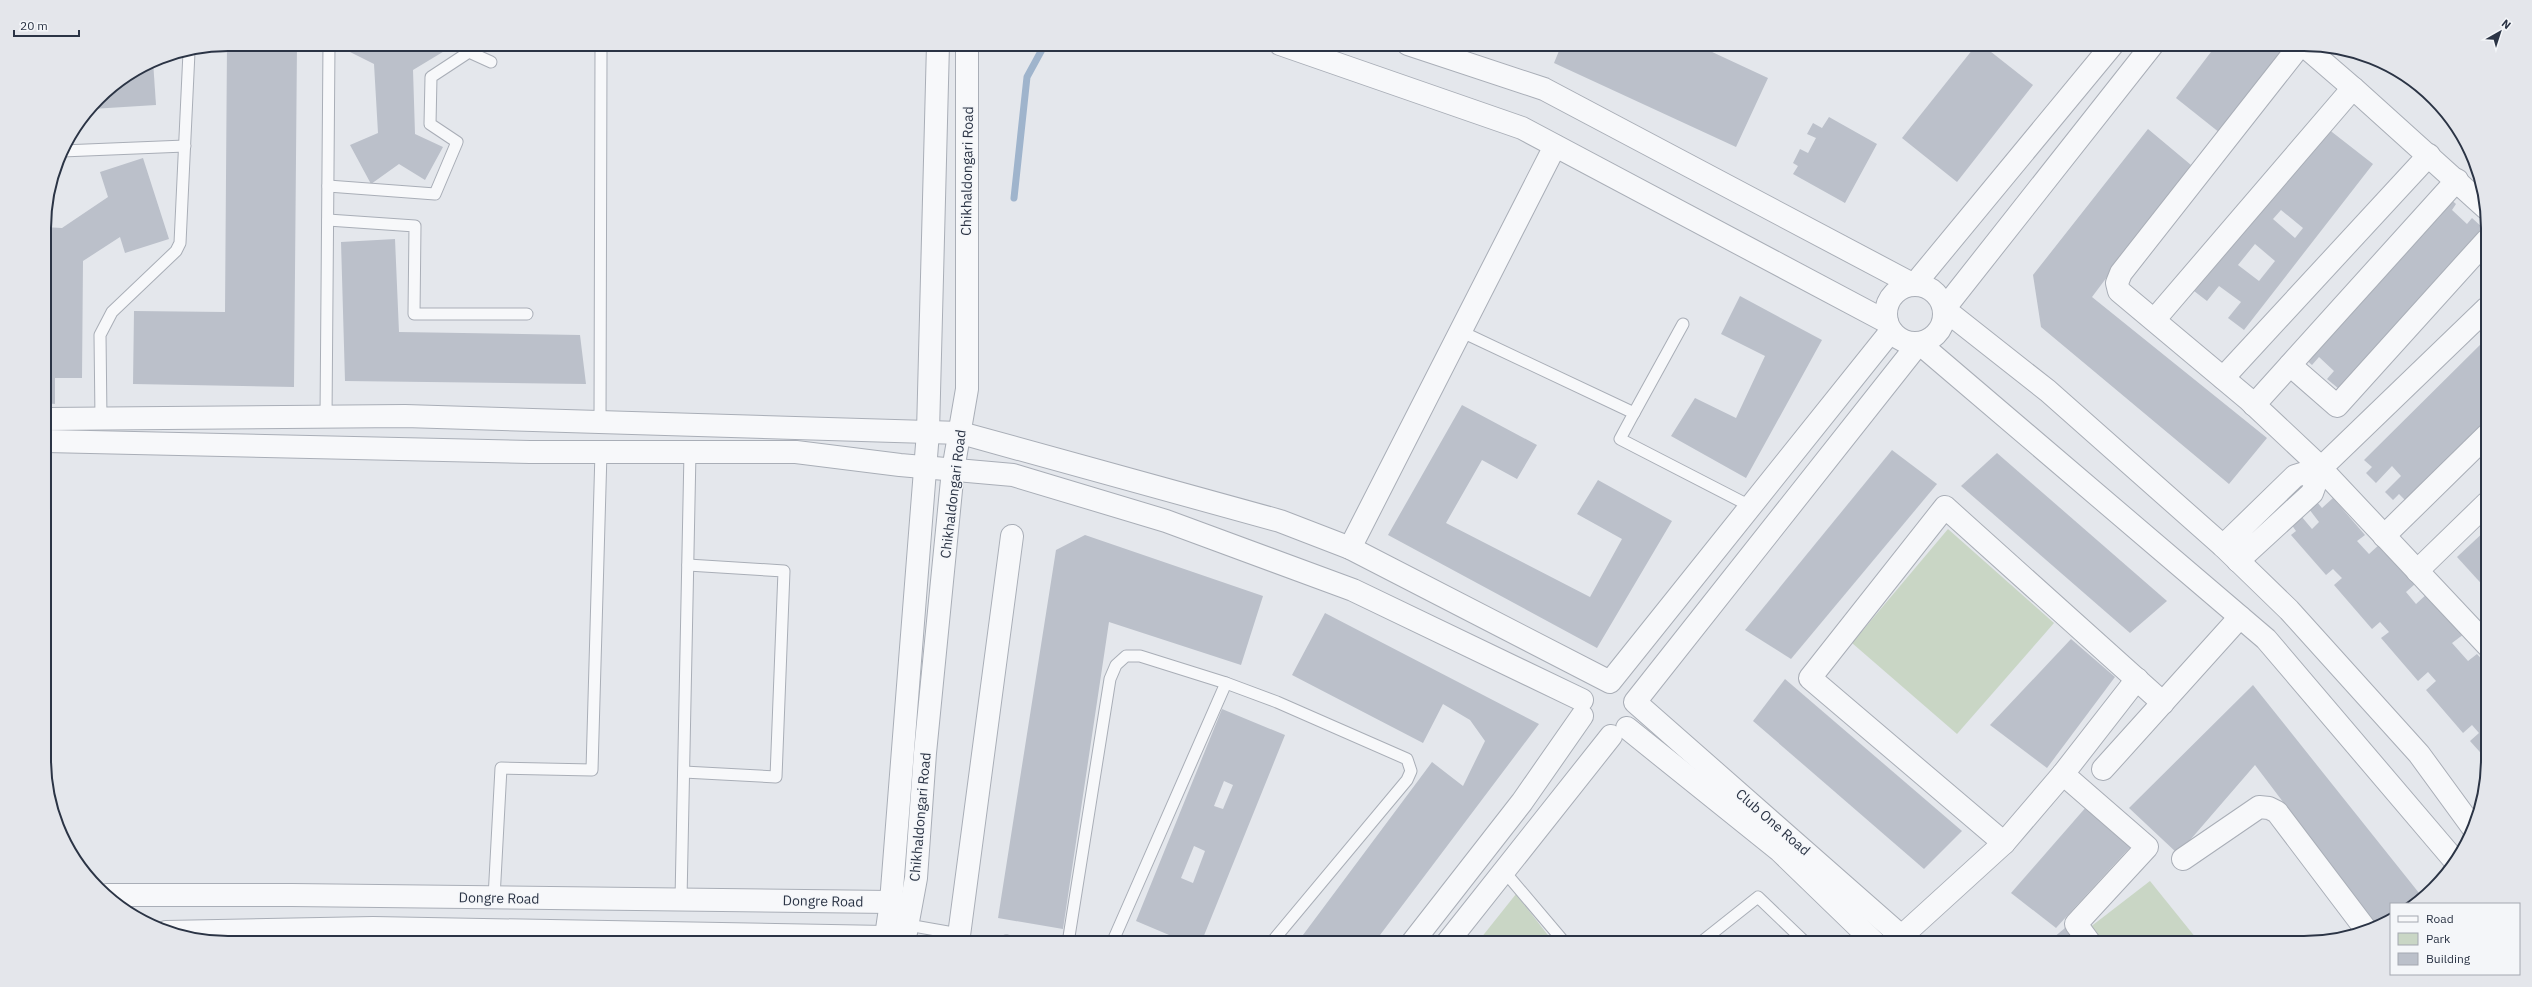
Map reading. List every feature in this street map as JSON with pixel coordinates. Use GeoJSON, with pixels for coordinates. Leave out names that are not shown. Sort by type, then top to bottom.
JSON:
{"type":"FeatureCollection","features":[{"type":"Feature","properties":{"kind":"street","name":"Chikhaldongari Road"},"geometry":{"type":"LineString","coordinates":[[896,936],[891,902],[924,467],[928,432],[938,51]]}},
{"type":"Feature","properties":{"kind":"street","name":"Chikhaldongari Road"},"geometry":{"type":"LineString","coordinates":[[896,936],[916,878],[925,753],[953,470],[961,433],[967,389],[967,51]]}},
{"type":"Feature","properties":{"kind":"street"},"geometry":{"type":"LineString","coordinates":[[1300,51],[1522,128],[1889,326],[1899,338],[1908,342],[1919,343],[1932,338],[1941,328],[1944,309],[1942,301],[1930,289],[1914,285],[1544,89],[1429,51]]}},
{"type":"Feature","properties":{"kind":"street"},"geometry":{"type":"LineString","coordinates":[[1417,936],[1522,802],[1596,684],[1610,682],[1750,506],[1889,326],[1887,309],[1892,297],[1898,290],[1914,285],[2107,51]]}},
{"type":"Feature","properties":{"kind":"street"},"geometry":{"type":"LineString","coordinates":[[1944,309],[2147,51]]}},
{"type":"Feature","properties":{"kind":"street"},"geometry":{"type":"LineString","coordinates":[[2296,51],[2121,273],[2117,283],[2119,291],[2155,319],[2254,405],[2321,468],[2417,571],[2481,631]]}},
{"type":"Feature","properties":{"kind":"street"},"geometry":{"type":"LineString","coordinates":[[2310,51],[2429,155],[2479,201]]}},
{"type":"Feature","properties":{"kind":"street"},"geometry":{"type":"LineString","coordinates":[[2155,319],[2353,88]]}},
{"type":"Feature","properties":{"kind":"street"},"geometry":{"type":"LineString","coordinates":[[1350,548],[1555,146]]}},
{"type":"Feature","properties":{"kind":"street"},"geometry":{"type":"LineString","coordinates":[[2223,378],[2429,155]]}},
{"type":"Feature","properties":{"kind":"street"},"geometry":{"type":"LineString","coordinates":[[2254,405],[2457,180]]}},
{"type":"Feature","properties":{"kind":"street"},"geometry":{"type":"LineString","coordinates":[[2290,364],[2337,406],[2481,247]]}},
{"type":"Feature","properties":{"kind":"street"},"geometry":{"type":"LineString","coordinates":[[1944,309],[2048,391],[2223,546],[2289,610],[2419,754],[2469,823]]}},
{"type":"Feature","properties":{"kind":"street"},"geometry":{"type":"LineString","coordinates":[[2238,561],[2312,493],[2321,468],[2481,314]]}},
{"type":"Feature","properties":{"kind":"street"},"geometry":{"type":"LineString","coordinates":[[1919,343],[2266,639],[2451,857]]}},
{"type":"Feature","properties":{"kind":"street"},"geometry":{"type":"LineString","coordinates":[[1453,936],[1504,871],[1635,713],[1634,702],[1919,343]]}},
{"type":"Feature","properties":{"kind":"street","name":"Club One Road"},"geometry":{"type":"LineString","coordinates":[[51,419],[405,416],[961,433],[1280,521],[1350,548],[1610,682],[1626,688],[1634,702],[1903,936]]}},
{"type":"Feature","properties":{"kind":"street"},"geometry":{"type":"LineString","coordinates":[[2384,536],[2481,440]]}},
{"type":"Feature","properties":{"kind":"street"},"geometry":{"type":"LineString","coordinates":[[51,441],[601,452],[796,452],[924,467],[1013,475],[1166,521],[1353,590],[1582,708]]}},
{"type":"Feature","properties":{"kind":"street"},"geometry":{"type":"LineString","coordinates":[[2223,546],[2295,476],[2321,468]]}},
{"type":"Feature","properties":{"kind":"street"},"geometry":{"type":"LineString","coordinates":[[2004,843],[1810,678],[1945,507],[2163,703]]}},
{"type":"Feature","properties":{"kind":"street"},"geometry":{"type":"LineString","coordinates":[[2417,571],[2481,510]]}},
{"type":"Feature","properties":{"kind":"street"},"geometry":{"type":"LineString","coordinates":[[958,936],[1012,536]]}},
{"type":"Feature","properties":{"kind":"street"},"geometry":{"type":"LineString","coordinates":[[2103,769],[2240,617]]}},
{"type":"Feature","properties":{"kind":"street"},"geometry":{"type":"LineString","coordinates":[[1909,936],[2004,843],[2063,774],[2137,679]]}},
{"type":"Feature","properties":{"kind":"street","name":"Club One Road"},"geometry":{"type":"LineString","coordinates":[[1582,708],[1593,731],[1602,735],[1619,732],[1780,851],[1868,936]]}},
{"type":"Feature","properties":{"kind":"street"},"geometry":{"type":"LineString","coordinates":[[2063,774],[2147,847],[2076,924],[2085,936]]}},
{"type":"Feature","properties":{"kind":"street"},"geometry":{"type":"LineString","coordinates":[[2183,859],[2259,807],[2269,808],[2277,812],[2363,926]]}},
{"type":"Feature","properties":{"kind":"street","name":"Dongre Road"},"geometry":{"type":"LineString","coordinates":[[115,895],[292,894],[494,898],[891,902]]}},
{"type":"Feature","properties":{"kind":"street"},"geometry":{"type":"LineString","coordinates":[[191,932],[419,936]]}},
{"type":"Feature","properties":{"kind":"lane"},"geometry":{"type":"LineString","coordinates":[[326,417],[329,51]]}},
{"type":"Feature","properties":{"kind":"lane"},"geometry":{"type":"LineString","coordinates":[[600,422],[601,51]]}},
{"type":"Feature","properties":{"kind":"lane"},"geometry":{"type":"LineString","coordinates":[[328,186],[435,194],[457,142],[430,124],[431,77],[470,52],[491,62]]}},
{"type":"Feature","properties":{"kind":"lane"},"geometry":{"type":"LineString","coordinates":[[100,419],[100,334],[112,312],[176,251],[180,243],[189,55]]}},
{"type":"Feature","properties":{"kind":"lane"},"geometry":{"type":"LineString","coordinates":[[68,152],[185,146]]}},
{"type":"Feature","properties":{"kind":"lane"},"geometry":{"type":"LineString","coordinates":[[328,220],[415,226],[414,314],[527,314]]}},
{"type":"Feature","properties":{"kind":"lane"},"geometry":{"type":"LineString","coordinates":[[1683,324],[1620,439],[1750,506]]}},
{"type":"Feature","properties":{"kind":"lane"},"geometry":{"type":"LineString","coordinates":[[1460,331],[1634,413]]}},
{"type":"Feature","properties":{"kind":"lane"},"geometry":{"type":"LineString","coordinates":[[494,898],[501,768],[592,770],[601,452]]}},
{"type":"Feature","properties":{"kind":"lane"},"geometry":{"type":"LineString","coordinates":[[681,900],[690,452]]}},
{"type":"Feature","properties":{"kind":"lane"},"geometry":{"type":"LineString","coordinates":[[684,772],[776,777],[784,571],[688,565]]}},
{"type":"Feature","properties":{"kind":"lane"},"geometry":{"type":"LineString","coordinates":[[1069,936],[1110,679],[1116,665],[1126,656],[1140,656],[1226,683],[1277,702],[1407,759],[1411,766],[1407,780],[1277,936]]}},
{"type":"Feature","properties":{"kind":"lane"},"geometry":{"type":"LineString","coordinates":[[1115,936],[1226,683]]}},
{"type":"Feature","properties":{"kind":"lane"},"geometry":{"type":"LineString","coordinates":[[1504,871],[1559,936]]}},
{"type":"Feature","properties":{"kind":"lane"},"geometry":{"type":"LineString","coordinates":[[1709,936],[1758,897],[1799,936]]}},
{"type":"Feature","properties":{"kind":"green space"},"geometry":{"type":"Polygon","coordinates":[[[1948,529],[2054,623],[1957,734],[1852,643],[1948,529]]]}},
{"type":"Feature","properties":{"kind":"green space"},"geometry":{"type":"Polygon","coordinates":[[[2150,881],[2194,936],[2095,936],[2089,928],[2150,881]]]}},
{"type":"Feature","properties":{"kind":"green space"},"geometry":{"type":"Polygon","coordinates":[[[1516,894],[1549,936],[1483,936],[1516,894]]]}},
{"type":"Feature","properties":{"kind":"building"},"geometry":{"type":"Polygon","coordinates":[[[227,51],[297,51],[294,387],[133,384],[134,311],[225,312],[227,51]]]}},
{"type":"Feature","properties":{"kind":"building"},"geometry":{"type":"Polygon","coordinates":[[[348,51],[444,51],[413,70],[415,134],[443,147],[425,180],[399,164],[371,184],[350,145],[378,133],[374,64],[348,51]]]}},
{"type":"Feature","properties":{"kind":"building"},"geometry":{"type":"Polygon","coordinates":[[[1559,51],[1710,51],[1768,78],[1736,147],[1554,63],[1559,51]]]}},
{"type":"Feature","properties":{"kind":"building"},"geometry":{"type":"Polygon","coordinates":[[[1971,51],[1990,51],[2033,85],[1957,182],[1902,138],[1971,51]]]}},
{"type":"Feature","properties":{"kind":"building"},"geometry":{"type":"Polygon","coordinates":[[[2212,51],[2284,51],[2220,133],[2176,98],[2212,51]]]}},
{"type":"Feature","properties":{"kind":"building"},"geometry":{"type":"Polygon","coordinates":[[[153,67],[156,105],[97,109],[120,88],[153,67]]]}},
{"type":"Feature","properties":{"kind":"building"},"geometry":{"type":"Polygon","coordinates":[[[1829,117],[1877,144],[1845,203],[1793,174],[1798,166],[1793,163],[1800,149],[1808,153],[1816,138],[1807,134],[1813,123],[1822,128],[1829,117]]]}},
{"type":"Feature","properties":{"kind":"building"},"geometry":{"type":"Polygon","coordinates":[[[2323,125],[2373,164],[2244,330],[2228,318],[2241,302],[2219,286],[2207,301],[2194,291],[2323,125]],[[2281,210],[2273,219],[2295,238],[2303,228],[2281,210]],[[2255,244],[2238,265],[2259,281],[2275,261],[2255,244]]]}},
{"type":"Feature","properties":{"kind":"building"},"geometry":{"type":"Polygon","coordinates":[[[2148,129],[2191,165],[2092,297],[2267,438],[2229,484],[2041,327],[2033,275],[2148,129]]]}},
{"type":"Feature","properties":{"kind":"building"},"geometry":{"type":"Polygon","coordinates":[[[143,158],[169,239],[125,253],[120,237],[83,261],[82,378],[55,378],[55,404],[51,404],[51,227],[62,228],[108,197],[100,172],[143,158]]]}},
{"type":"Feature","properties":{"kind":"building"},"geometry":{"type":"Polygon","coordinates":[[[2447,196],[2456,204],[2452,210],[2467,224],[2472,218],[2481,226],[2481,230],[2339,389],[2327,379],[2334,371],[2319,357],[2312,365],[2303,357],[2447,196]]]}},
{"type":"Feature","properties":{"kind":"building"},"geometry":{"type":"Polygon","coordinates":[[[395,239],[399,332],[580,335],[586,384],[345,381],[341,242],[395,239]]]}},
{"type":"Feature","properties":{"kind":"building"},"geometry":{"type":"Polygon","coordinates":[[[1740,296],[1822,340],[1746,478],[1671,436],[1695,398],[1736,418],[1765,356],[1721,334],[1740,296]]]}},
{"type":"Feature","properties":{"kind":"building"},"geometry":{"type":"Polygon","coordinates":[[[2481,344],[2481,427],[2406,501],[2399,494],[2393,500],[2385,492],[2401,476],[2392,466],[2376,483],[2366,473],[2372,467],[2364,460],[2481,344]]]}},
{"type":"Feature","properties":{"kind":"building"},"geometry":{"type":"Polygon","coordinates":[[[1462,405],[1537,445],[1517,479],[1482,460],[1446,523],[1590,597],[1622,539],[1577,514],[1598,480],[1672,521],[1597,648],[1388,535],[1462,405]]]}},
{"type":"Feature","properties":{"kind":"building"},"geometry":{"type":"Polygon","coordinates":[[[1892,450],[1937,484],[1791,659],[1745,630],[1892,450]]]}},
{"type":"Feature","properties":{"kind":"building"},"geometry":{"type":"Polygon","coordinates":[[[1997,453],[2167,601],[2130,633],[1961,486],[1997,453]]]}},
{"type":"Feature","properties":{"kind":"building"},"geometry":{"type":"Polygon","coordinates":[[[2333,498],[2365,535],[2357,541],[2369,554],[2380,544],[2415,584],[2406,592],[2416,604],[2428,593],[2464,634],[2452,643],[2468,661],[2477,654],[2481,658],[2481,753],[2470,741],[2479,733],[2472,725],[2463,733],[2426,690],[2436,681],[2428,672],[2418,681],[2381,638],[2389,632],[2380,622],[2372,629],[2334,585],[2342,578],[2333,569],[2326,575],[2291,535],[2296,531],[2291,524],[2301,516],[2312,529],[2319,522],[2309,509],[2317,502],[2322,508],[2333,498]]]}},
{"type":"Feature","properties":{"kind":"building"},"geometry":{"type":"Polygon","coordinates":[[[1085,535],[1263,596],[1241,665],[1109,622],[1063,929],[998,918],[1056,550],[1085,535]]]}},
{"type":"Feature","properties":{"kind":"building"},"geometry":{"type":"Polygon","coordinates":[[[2481,535],[2481,583],[2457,557],[2481,535]]]}},
{"type":"Feature","properties":{"kind":"building"},"geometry":{"type":"Polygon","coordinates":[[[1325,613],[1539,724],[1379,936],[1302,936],[1432,762],[1463,786],[1485,741],[1470,720],[1443,704],[1423,743],[1292,675],[1325,613]]]}},
{"type":"Feature","properties":{"kind":"building"},"geometry":{"type":"Polygon","coordinates":[[[2071,639],[2115,677],[2047,768],[1990,725],[2071,639]]]}},
{"type":"Feature","properties":{"kind":"building"},"geometry":{"type":"Polygon","coordinates":[[[1785,679],[1962,831],[1924,869],[1753,721],[1785,679]]]}},
{"type":"Feature","properties":{"kind":"building"},"geometry":{"type":"Polygon","coordinates":[[[2253,685],[2419,893],[2406,903],[2390,903],[2390,913],[2374,922],[2255,765],[2178,854],[2129,808],[2253,685]]]}},
{"type":"Feature","properties":{"kind":"building"},"geometry":{"type":"Polygon","coordinates":[[[1222,709],[1285,735],[1204,936],[1171,936],[1136,921],[1222,709]],[[1224,781],[1214,806],[1223,809],[1233,785],[1224,781]],[[1194,846],[1181,878],[1193,883],[1205,851],[1194,846]]]}},
{"type":"Feature","properties":{"kind":"building"},"geometry":{"type":"Polygon","coordinates":[[[2087,806],[2134,843],[2056,928],[2011,893],[2087,806]]]}},
{"type":"Feature","properties":{"kind":"building"},"geometry":{"type":"Polygon","coordinates":[[[2065,928],[2071,936],[2055,936],[2065,928]]]}},
{"type":"Feature","properties":{"kind":"waterway"},"geometry":{"type":"LineString","coordinates":[[1014,198],[1027,77],[1041,51]]}}]}
